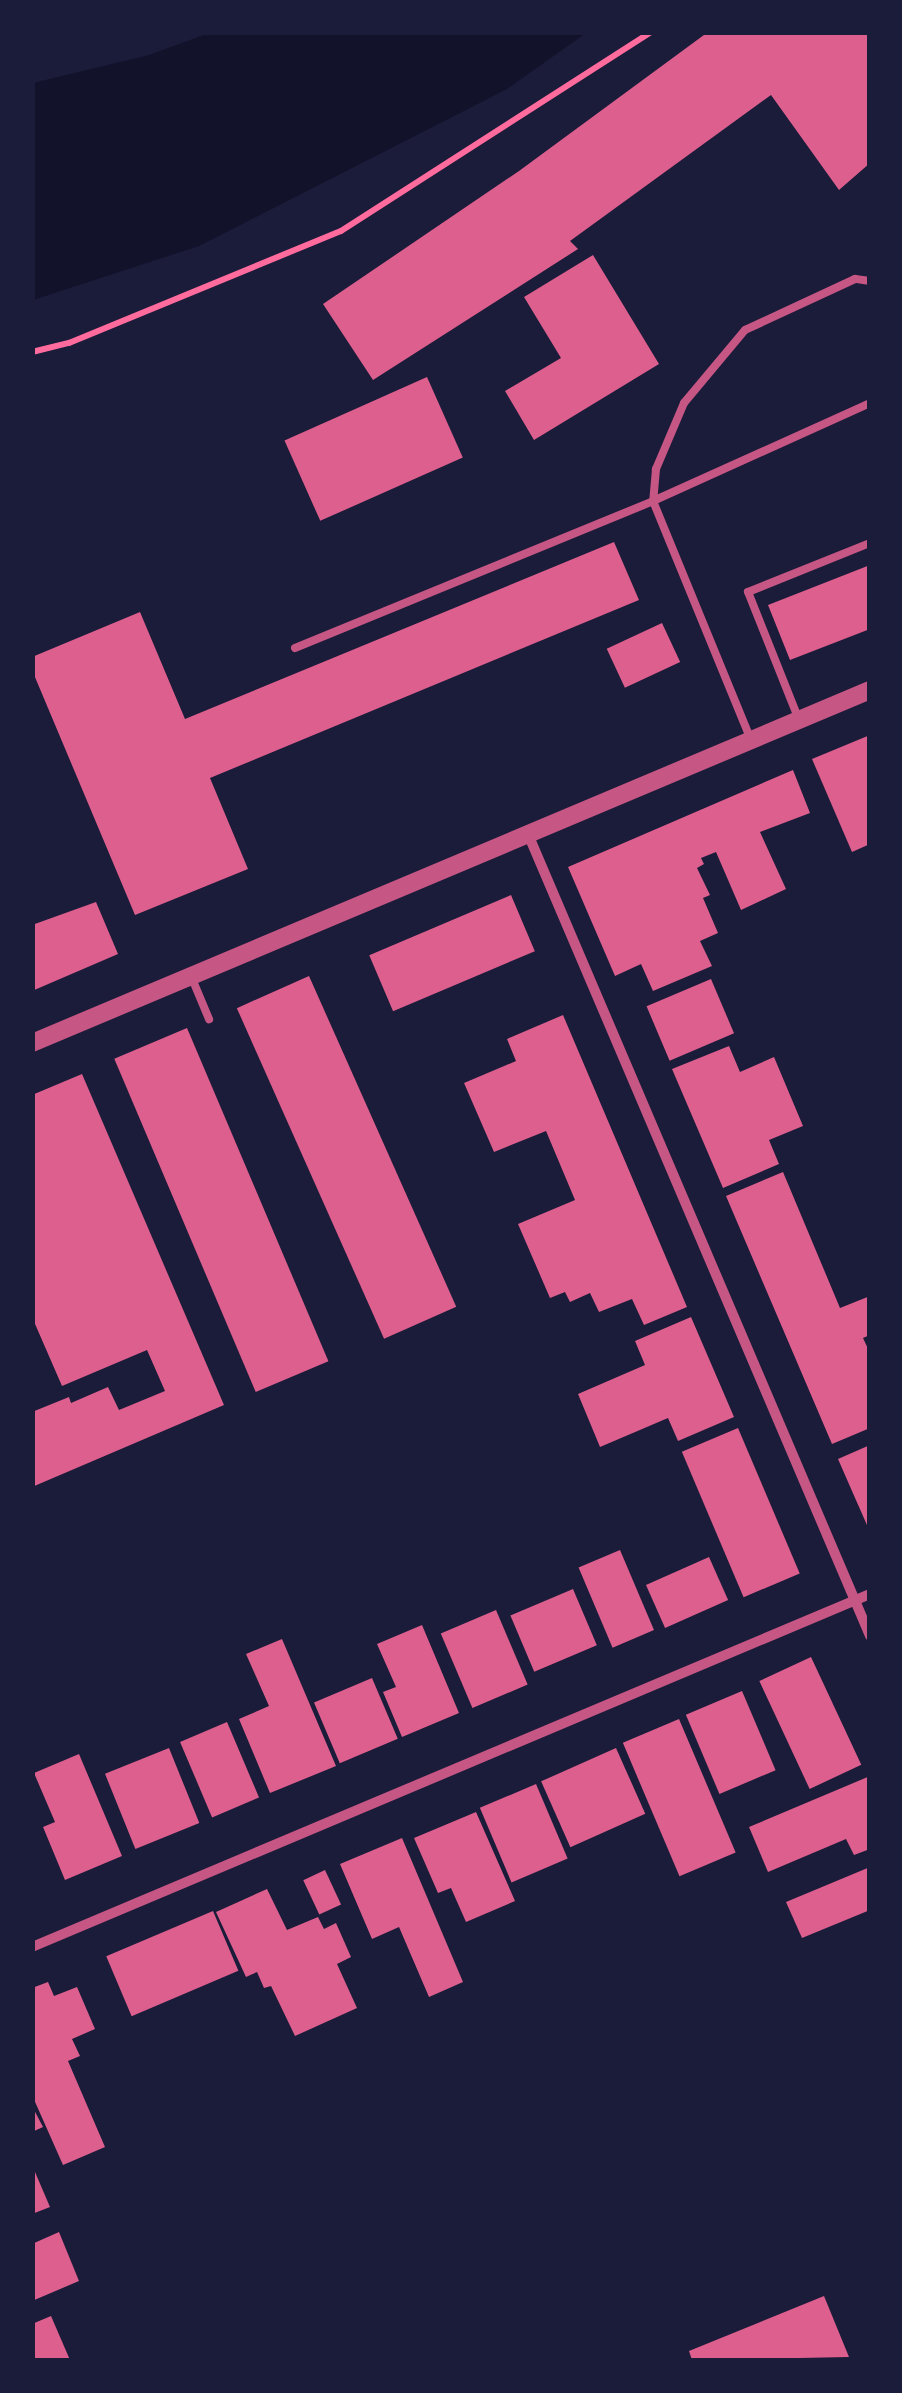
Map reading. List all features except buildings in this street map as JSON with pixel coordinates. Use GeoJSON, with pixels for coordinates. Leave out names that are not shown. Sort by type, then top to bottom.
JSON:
{"type":"FeatureCollection","features":[{"type":"Feature","properties":{"kind":"street"},"geometry":{"type":"LineString","coordinates":[[32,1043],[870,690]]}},
{"type":"Feature","properties":{"kind":"street"},"geometry":{"type":"LineString","coordinates":[[528,834],[870,1636]]}},
{"type":"Feature","properties":{"kind":"street"},"geometry":{"type":"LineString","coordinates":[[32,1947],[870,1594]]}},
{"type":"Feature","properties":{"kind":"lane"},"geometry":{"type":"LineString","coordinates":[[750,740],[653,501],[656,469],[684,403],[745,330],[855,279],[870,281]]}},
{"type":"Feature","properties":{"kind":"lane"},"geometry":{"type":"LineString","coordinates":[[295,648],[653,501],[870,403]]}},
{"type":"Feature","properties":{"kind":"lane"},"geometry":{"type":"LineString","coordinates":[[799,720],[748,592],[870,543]]}},
{"type":"Feature","properties":{"kind":"lane"},"geometry":{"type":"LineString","coordinates":[[191,976],[209,1019]]}},
{"type":"Feature","properties":{"kind":"path"},"geometry":{"type":"LineString","coordinates":[[32,352],[69,343],[341,231],[651,32]]}},
{"type":"Feature","properties":{"kind":"shaded area"},"geometry":{"type":"Polygon","coordinates":[[[212,32],[586,33],[507,89],[199,246],[33,300],[33,83],[149,55],[212,32]]]}}]}
